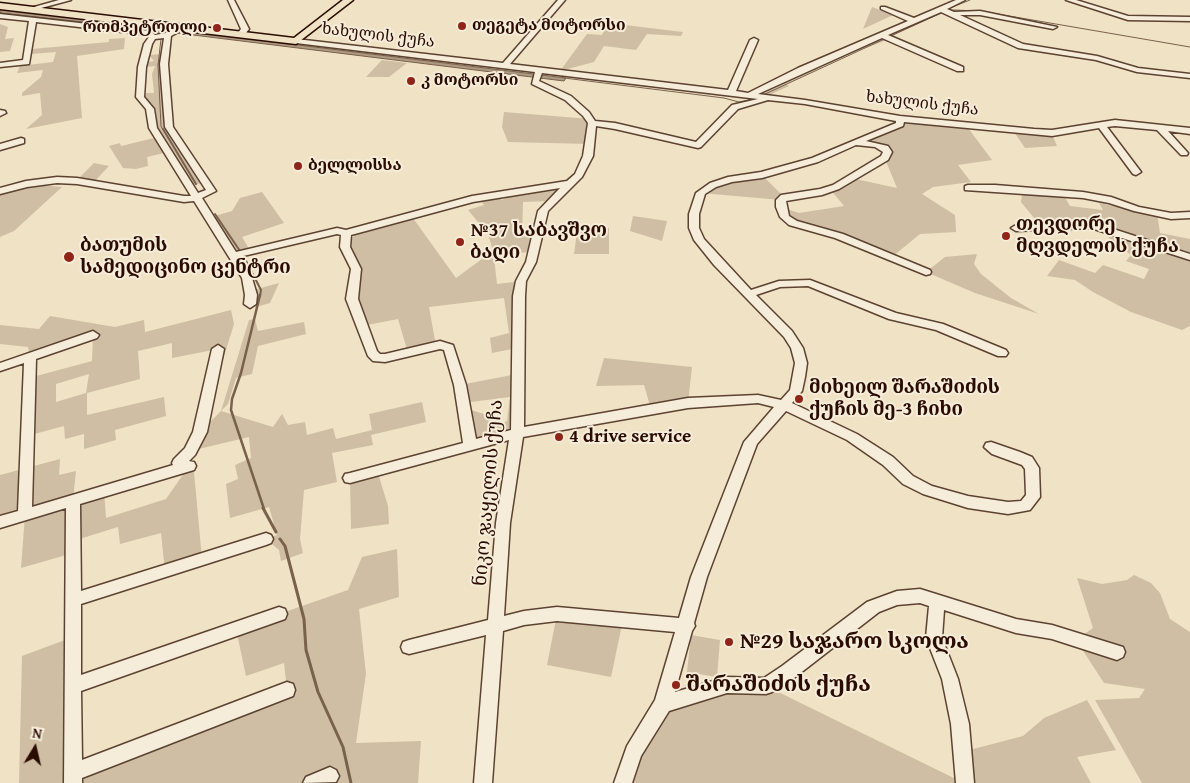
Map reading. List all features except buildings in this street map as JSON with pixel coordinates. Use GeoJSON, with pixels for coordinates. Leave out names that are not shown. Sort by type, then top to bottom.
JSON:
{"type":"FeatureCollection","features":[{"type":"Feature","properties":{"kind":"main road"},"geometry":{"type":"LineString","coordinates":[[292,41],[342,2]]}},
{"type":"Feature","properties":{"kind":"main road","name":"ხახულის ქუჩა"},"geometry":{"type":"LineString","coordinates":[[0,6],[84,20],[175,32],[240,35],[292,41]]}},
{"type":"Feature","properties":{"kind":"street"},"geometry":{"type":"LineString","coordinates":[[30,10],[68,0]]}},
{"type":"Feature","properties":{"kind":"street"},"geometry":{"type":"LineString","coordinates":[[231,0],[245,29],[240,35]]}},
{"type":"Feature","properties":{"kind":"street"},"geometry":{"type":"LineString","coordinates":[[504,67],[562,0]]}},
{"type":"Feature","properties":{"kind":"street"},"geometry":{"type":"LineString","coordinates":[[752,96],[801,70],[887,37],[914,21],[962,0]]}},
{"type":"Feature","properties":{"kind":"street"},"geometry":{"type":"LineString","coordinates":[[1069,0],[1128,18],[1190,19]]}},
{"type":"Feature","properties":{"kind":"street"},"geometry":{"type":"LineString","coordinates":[[883,8],[914,21]]}},
{"type":"Feature","properties":{"kind":"street"},"geometry":{"type":"LineString","coordinates":[[941,9],[1020,46],[1097,58],[1137,70],[1190,76]]}},
{"type":"Feature","properties":{"kind":"street"},"geometry":{"type":"LineString","coordinates":[[951,13],[980,13],[1053,27]]}},
{"type":"Feature","properties":{"kind":"street","name":"ხახულის ქუჩა"},"geometry":{"type":"LineString","coordinates":[[0,16],[84,20],[150,32],[153,37],[175,32]]}},
{"type":"Feature","properties":{"kind":"street"},"geometry":{"type":"LineString","coordinates":[[0,65],[26,62],[28,60],[33,19]]}},
{"type":"Feature","properties":{"kind":"street"},"geometry":{"type":"LineString","coordinates":[[0,191],[26,184],[57,180],[77,181],[184,199],[195,198],[211,191],[169,127],[164,64],[175,32]]}},
{"type":"Feature","properties":{"kind":"street"},"geometry":{"type":"LineString","coordinates":[[153,37],[148,44],[142,67],[140,98],[150,109],[152,128],[247,278],[250,304]]}},
{"type":"Feature","properties":{"kind":"street"},"geometry":{"type":"LineString","coordinates":[[887,37],[960,69]]}},
{"type":"Feature","properties":{"kind":"street"},"geometry":{"type":"LineString","coordinates":[[732,93],[754,40]]}},
{"type":"Feature","properties":{"kind":"street","name":"ხახულის ქუჩა"},"geometry":{"type":"LineString","coordinates":[[292,41],[504,67],[537,75],[732,93],[900,119],[1052,133],[1115,123],[1190,131]]}},
{"type":"Feature","properties":{"kind":"street"},"geometry":{"type":"LineString","coordinates":[[537,75],[534,82],[568,98],[582,110],[592,123],[614,126],[698,145],[734,107],[769,98]]}},
{"type":"Feature","properties":{"kind":"street"},"geometry":{"type":"LineString","coordinates":[[623,783],[633,752],[663,704],[687,626],[699,577],[751,442],[796,391],[801,363],[797,348],[788,334],[718,263],[699,240],[694,228],[694,214],[701,193],[713,185],[731,179],[762,175],[815,160],[900,124],[900,119]]}},
{"type":"Feature","properties":{"kind":"street","name":"ნიკო ჯაყელის ქუჩა"},"geometry":{"type":"LineString","coordinates":[[483,783],[497,625],[503,523],[516,433],[519,296],[521,281],[531,262],[543,212],[551,201],[579,175],[588,156],[592,123]]}},
{"type":"Feature","properties":{"kind":"street"},"geometry":{"type":"LineString","coordinates":[[1100,124],[1136,172]]}},
{"type":"Feature","properties":{"kind":"street"},"geometry":{"type":"LineString","coordinates":[[1160,128],[1184,153]]}},
{"type":"Feature","properties":{"kind":"street"},"geometry":{"type":"LineString","coordinates":[[0,147],[21,141]]}},
{"type":"Feature","properties":{"kind":"street"},"geometry":{"type":"LineString","coordinates":[[855,142],[877,145],[885,148],[888,152],[885,158],[836,187],[822,192],[784,197],[781,200],[781,207],[785,217],[793,223],[839,236],[926,272]]}},
{"type":"Feature","properties":{"kind":"street"},"geometry":{"type":"LineString","coordinates":[[232,256],[337,231],[346,233],[472,199],[572,183]]}},
{"type":"Feature","properties":{"kind":"street"},"geometry":{"type":"LineString","coordinates":[[968,188],[995,188],[1083,195],[1111,200],[1137,209],[1170,216],[1190,215]]}},
{"type":"Feature","properties":{"kind":"street"},"geometry":{"type":"LineString","coordinates":[[1016,228],[1092,225],[1190,257]]}},
{"type":"Feature","properties":{"kind":"street"},"geometry":{"type":"LineString","coordinates":[[346,233],[345,247],[356,269],[352,299],[372,353],[377,358],[385,358],[440,345],[449,348],[460,385],[470,445]]}},
{"type":"Feature","properties":{"kind":"street"},"geometry":{"type":"LineString","coordinates":[[749,294],[779,284],[810,283],[893,316],[939,327],[1002,353]]}},
{"type":"Feature","properties":{"kind":"street"},"geometry":{"type":"LineString","coordinates":[[0,367],[93,336]]}},
{"type":"Feature","properties":{"kind":"street"},"geometry":{"type":"LineString","coordinates":[[0,522],[189,466],[179,463],[190,451],[200,432],[218,349]]}},
{"type":"Feature","properties":{"kind":"street"},"geometry":{"type":"LineString","coordinates":[[25,515],[30,357]]}},
{"type":"Feature","properties":{"kind":"street"},"geometry":{"type":"LineString","coordinates":[[350,478],[516,433],[688,402],[758,399],[784,405],[852,437],[888,461],[908,480],[928,490],[968,502],[1008,508],[1026,506],[1034,497],[1032,468],[1015,456],[991,446]]}},
{"type":"Feature","properties":{"kind":"street"},"geometry":{"type":"LineString","coordinates":[[73,500],[73,777],[287,690]]}},
{"type":"Feature","properties":{"kind":"street"},"geometry":{"type":"LineString","coordinates":[[73,600],[266,539]]}},
{"type":"Feature","properties":{"kind":"street"},"geometry":{"type":"LineString","coordinates":[[663,704],[727,685],[766,686],[873,606],[897,598],[920,596],[1016,626],[1052,632],[1117,652]]}},
{"type":"Feature","properties":{"kind":"street"},"geometry":{"type":"LineString","coordinates":[[937,601],[934,638],[950,679],[960,724],[965,783]]}},
{"type":"Feature","properties":{"kind":"street"},"geometry":{"type":"LineString","coordinates":[[73,686],[279,614]]}},
{"type":"Feature","properties":{"kind":"street"},"geometry":{"type":"LineString","coordinates":[[409,647],[524,618],[558,614],[687,626]]}},
{"type":"Feature","properties":{"kind":"street"},"geometry":{"type":"LineString","coordinates":[[312,783],[330,776]]}},
{"type":"Feature","properties":{"kind":"shaded area"},"geometry":{"type":"Polygon","coordinates":[[[872,7],[893,15],[863,29],[872,7]]]}},
{"type":"Feature","properties":{"kind":"shaded area"},"geometry":{"type":"Polygon","coordinates":[[[0,9],[566,78],[564,81],[177,33],[158,34],[155,30],[0,13],[0,9]]]}},
{"type":"Feature","properties":{"kind":"shaded area"},"geometry":{"type":"Polygon","coordinates":[[[608,23],[683,32],[681,36],[647,34],[636,50],[604,46],[594,62],[560,71],[587,34],[602,35],[608,23]]]}},
{"type":"Feature","properties":{"kind":"shaded area"},"geometry":{"type":"Polygon","coordinates":[[[0,24],[8,27],[5,39],[14,38],[10,51],[0,52],[0,24]]]}},
{"type":"Feature","properties":{"kind":"shaded area"},"geometry":{"type":"Polygon","coordinates":[[[880,37],[887,40],[849,54],[786,84],[789,86],[767,96],[756,94],[880,37]]]}},
{"type":"Feature","properties":{"kind":"shaded area"},"geometry":{"type":"Polygon","coordinates":[[[125,38],[124,49],[77,56],[82,118],[26,129],[42,115],[40,93],[22,96],[22,93],[41,77],[43,70],[17,73],[20,66],[53,62],[56,52],[31,54],[32,49],[109,42],[109,39],[125,38]]]}},
{"type":"Feature","properties":{"kind":"shaded area"},"geometry":{"type":"Polygon","coordinates":[[[163,54],[161,72],[166,129],[201,183],[193,186],[155,127],[155,109],[143,95],[154,93],[152,74],[155,66],[146,67],[148,62],[154,61],[149,55],[163,54]]]}},
{"type":"Feature","properties":{"kind":"shaded area"},"geometry":{"type":"Polygon","coordinates":[[[382,60],[407,63],[389,77],[366,77],[382,60]]]}},
{"type":"Feature","properties":{"kind":"shaded area"},"geometry":{"type":"Polygon","coordinates":[[[504,112],[590,119],[590,144],[508,142],[502,127],[504,112]]]}},
{"type":"Feature","properties":{"kind":"shaded area"},"geometry":{"type":"Polygon","coordinates":[[[904,121],[968,128],[992,160],[958,165],[971,182],[933,187],[922,194],[955,215],[956,232],[920,234],[892,257],[793,223],[781,207],[799,213],[844,206],[830,189],[851,178],[897,188],[885,159],[891,154],[888,148],[861,142],[904,121]]]}},
{"type":"Feature","properties":{"kind":"shaded area"},"geometry":{"type":"Polygon","coordinates":[[[1014,132],[1052,134],[1057,146],[1025,148],[1014,132]]]}},
{"type":"Feature","properties":{"kind":"shaded area"},"geometry":{"type":"Polygon","coordinates":[[[158,137],[168,152],[147,157],[148,166],[136,169],[123,168],[109,146],[120,143],[121,146],[158,137]]]}},
{"type":"Feature","properties":{"kind":"shaded area"},"geometry":{"type":"Polygon","coordinates":[[[94,163],[109,166],[95,181],[78,179],[94,163]]]}},
{"type":"Feature","properties":{"kind":"shaded area"},"geometry":{"type":"Polygon","coordinates":[[[762,175],[784,197],[781,200],[701,193],[713,185],[762,175]]]}},
{"type":"Feature","properties":{"kind":"shaded area"},"geometry":{"type":"Polygon","coordinates":[[[572,183],[551,201],[523,202],[522,236],[536,237],[534,251],[494,257],[497,284],[521,281],[517,348],[492,353],[490,338],[509,333],[504,298],[429,307],[436,346],[408,353],[398,319],[362,326],[352,299],[356,280],[345,247],[355,235],[413,218],[456,278],[493,251],[488,234],[468,210],[484,205],[480,200],[497,195],[502,200],[516,193],[513,188],[572,183]]]}},
{"type":"Feature","properties":{"kind":"shaded area"},"geometry":{"type":"Polygon","coordinates":[[[26,184],[62,187],[14,231],[0,237],[0,191],[26,184]]]}},
{"type":"Feature","properties":{"kind":"shaded area"},"geometry":{"type":"Polygon","coordinates":[[[262,192],[284,223],[242,237],[251,252],[232,256],[208,218],[232,211],[240,198],[262,192]]]}},
{"type":"Feature","properties":{"kind":"shaded area"},"geometry":{"type":"Polygon","coordinates":[[[1045,192],[1063,194],[1070,206],[1103,210],[1099,203],[1142,212],[1157,213],[1160,233],[1190,239],[1190,326],[1182,330],[1131,312],[1075,280],[1047,276],[1059,260],[1095,273],[1103,265],[1144,279],[1149,269],[1126,261],[1131,255],[1096,228],[1091,221],[1035,219],[1021,202],[1022,194],[1044,196],[1045,192]]]}},
{"type":"Feature","properties":{"kind":"shaded area"},"geometry":{"type":"Polygon","coordinates":[[[633,216],[667,221],[662,241],[630,231],[633,216]]]}},
{"type":"Feature","properties":{"kind":"shaded area"},"geometry":{"type":"Polygon","coordinates":[[[578,225],[609,228],[609,254],[574,254],[578,225]]]}},
{"type":"Feature","properties":{"kind":"shaded area"},"geometry":{"type":"Polygon","coordinates":[[[977,254],[974,264],[981,274],[1011,298],[1039,314],[975,293],[926,272],[945,257],[977,254]]]}},
{"type":"Feature","properties":{"kind":"shaded area"},"geometry":{"type":"Polygon","coordinates":[[[279,283],[270,303],[256,307],[250,304],[250,291],[279,283]]]}},
{"type":"Feature","properties":{"kind":"shaded area"},"geometry":{"type":"Polygon","coordinates":[[[231,310],[234,324],[201,431],[221,411],[273,427],[282,414],[288,425],[305,422],[307,435],[333,428],[336,439],[372,430],[369,414],[422,402],[426,422],[371,435],[373,445],[332,453],[337,482],[304,490],[300,539],[303,553],[281,561],[279,550],[266,539],[277,535],[269,507],[230,518],[226,484],[238,479],[235,465],[251,458],[249,437],[190,451],[218,349],[172,358],[172,343],[138,351],[140,379],[87,393],[87,415],[164,397],[166,416],[115,430],[116,440],[84,449],[84,434],[65,439],[64,426],[27,436],[29,378],[92,361],[93,336],[30,357],[28,347],[0,344],[0,325],[39,329],[50,316],[115,327],[144,320],[145,332],[231,310]],[[89,374],[56,384],[56,402],[86,393],[89,374]]]}},
{"type":"Feature","properties":{"kind":"shaded area"},"geometry":{"type":"Polygon","coordinates":[[[255,319],[258,331],[304,322],[306,334],[258,346],[252,374],[236,378],[228,404],[221,411],[249,320],[255,319]]]}},
{"type":"Feature","properties":{"kind":"shaded area"},"geometry":{"type":"Polygon","coordinates":[[[604,358],[692,367],[688,403],[651,409],[644,385],[596,386],[604,358]]]}},
{"type":"Feature","properties":{"kind":"shaded area"},"geometry":{"type":"Polygon","coordinates":[[[517,374],[517,433],[470,445],[464,408],[484,414],[498,426],[507,421],[510,397],[463,403],[460,385],[517,374]]]}},
{"type":"Feature","properties":{"kind":"shaded area"},"geometry":{"type":"Polygon","coordinates":[[[60,459],[59,475],[76,471],[73,500],[104,490],[106,518],[166,499],[189,466],[194,472],[202,559],[165,571],[161,533],[120,544],[118,527],[73,541],[73,553],[21,568],[25,515],[0,522],[0,475],[60,459]]]}},
{"type":"Feature","properties":{"kind":"shaded area"},"geometry":{"type":"Polygon","coordinates":[[[377,470],[388,506],[389,524],[351,529],[350,478],[377,470]]]}},
{"type":"Feature","properties":{"kind":"shaded area"},"geometry":{"type":"Polygon","coordinates":[[[397,549],[399,597],[359,609],[366,674],[356,743],[421,741],[418,783],[331,783],[330,776],[312,783],[19,783],[22,656],[73,637],[73,771],[287,690],[284,663],[246,676],[236,629],[348,590],[362,557],[397,549]]]}},
{"type":"Feature","properties":{"kind":"shaded area"},"geometry":{"type":"Polygon","coordinates":[[[1134,575],[1151,583],[1160,593],[1170,619],[1190,632],[1190,783],[1142,783],[1095,700],[1139,698],[1145,689],[1104,683],[1076,640],[1093,628],[1077,578],[1102,584],[1127,580],[1134,575]]]}},
{"type":"Feature","properties":{"kind":"shaded area"},"geometry":{"type":"Polygon","coordinates":[[[557,614],[623,620],[611,677],[547,665],[557,614]]]}},
{"type":"Feature","properties":{"kind":"shaded area"},"geometry":{"type":"Polygon","coordinates":[[[691,635],[720,640],[717,677],[687,672],[691,635]]]}},
{"type":"Feature","properties":{"kind":"shaded area"},"geometry":{"type":"Polygon","coordinates":[[[766,686],[964,783],[623,783],[664,700],[766,686]]]}},
{"type":"Feature","properties":{"kind":"shaded area"},"geometry":{"type":"Polygon","coordinates":[[[1087,700],[1116,750],[1077,757],[1091,783],[965,783],[962,752],[1023,736],[1044,718],[1087,700]]]}},
{"type":"Feature","properties":{"kind":"waterway"},"geometry":{"type":"LineString","coordinates":[[950,10],[950,8],[970,0]]}},
{"type":"Feature","properties":{"kind":"waterway"},"geometry":{"type":"LineString","coordinates":[[763,95],[943,12],[954,10],[980,11],[1190,47]]}},
{"type":"Feature","properties":{"kind":"waterway"},"geometry":{"type":"LineString","coordinates":[[161,39],[158,65],[161,126],[163,130]]}},
{"type":"Feature","properties":{"kind":"waterway"},"geometry":{"type":"LineString","coordinates":[[564,78],[724,98],[739,102],[758,98]]}},
{"type":"Feature","properties":{"kind":"waterway"},"geometry":{"type":"LineString","coordinates":[[163,129],[196,184]]}},
{"type":"Feature","properties":{"kind":"waterway"},"geometry":{"type":"LineString","coordinates":[[215,214],[240,251]]}},
{"type":"Feature","properties":{"kind":"waterway"},"geometry":{"type":"LineString","coordinates":[[244,257],[261,290],[260,296]]}},
{"type":"Feature","properties":{"kind":"waterway"},"geometry":{"type":"LineString","coordinates":[[260,295],[241,373],[232,399],[231,410],[264,509]]}},
{"type":"Feature","properties":{"kind":"waterway"},"geometry":{"type":"LineString","coordinates":[[263,508],[276,532]]}},
{"type":"Feature","properties":{"kind":"waterway"},"geometry":{"type":"LineString","coordinates":[[280,539],[285,546],[304,619],[306,650],[318,692],[343,747],[351,783]]}},
{"type":"Feature","properties":{"kind":"place","name":"თეგეტა მოტორსი"},"geometry":{"type":"Point","coordinates":[462,26]}},
{"type":"Feature","properties":{"kind":"place","name":"რომპეტროლი"},"geometry":{"type":"Point","coordinates":[217,28]}},
{"type":"Feature","properties":{"kind":"place","name":"კ მოტორსი"},"geometry":{"type":"Point","coordinates":[411,81]}},
{"type":"Feature","properties":{"kind":"place","name":"ბელლისსა"},"geometry":{"type":"Point","coordinates":[298,166]}},
{"type":"Feature","properties":{"kind":"place","name":"თევდორე მღვდელის ქუჩა"},"geometry":{"type":"Point","coordinates":[1006,236]}},
{"type":"Feature","properties":{"kind":"place","name":"№37 საბავშვო ბაღი"},"geometry":{"type":"Point","coordinates":[460,242]}},
{"type":"Feature","properties":{"kind":"place","name":"ბათუმის სამედიცინო ცენტრი"},"geometry":{"type":"Point","coordinates":[69,257]}},
{"type":"Feature","properties":{"kind":"place","name":"მიხეილ შარაშიძის ქუჩის მე-3 ჩიხი"},"geometry":{"type":"Point","coordinates":[799,399]}},
{"type":"Feature","properties":{"kind":"place","name":"4 drive service"},"geometry":{"type":"Point","coordinates":[559,437]}},
{"type":"Feature","properties":{"kind":"place","name":"№29 საჯარო სკოლა"},"geometry":{"type":"Point","coordinates":[729,642]}},
{"type":"Feature","properties":{"kind":"place","name":"შარაშიძის ქუჩა"},"geometry":{"type":"Point","coordinates":[676,685]}}]}
